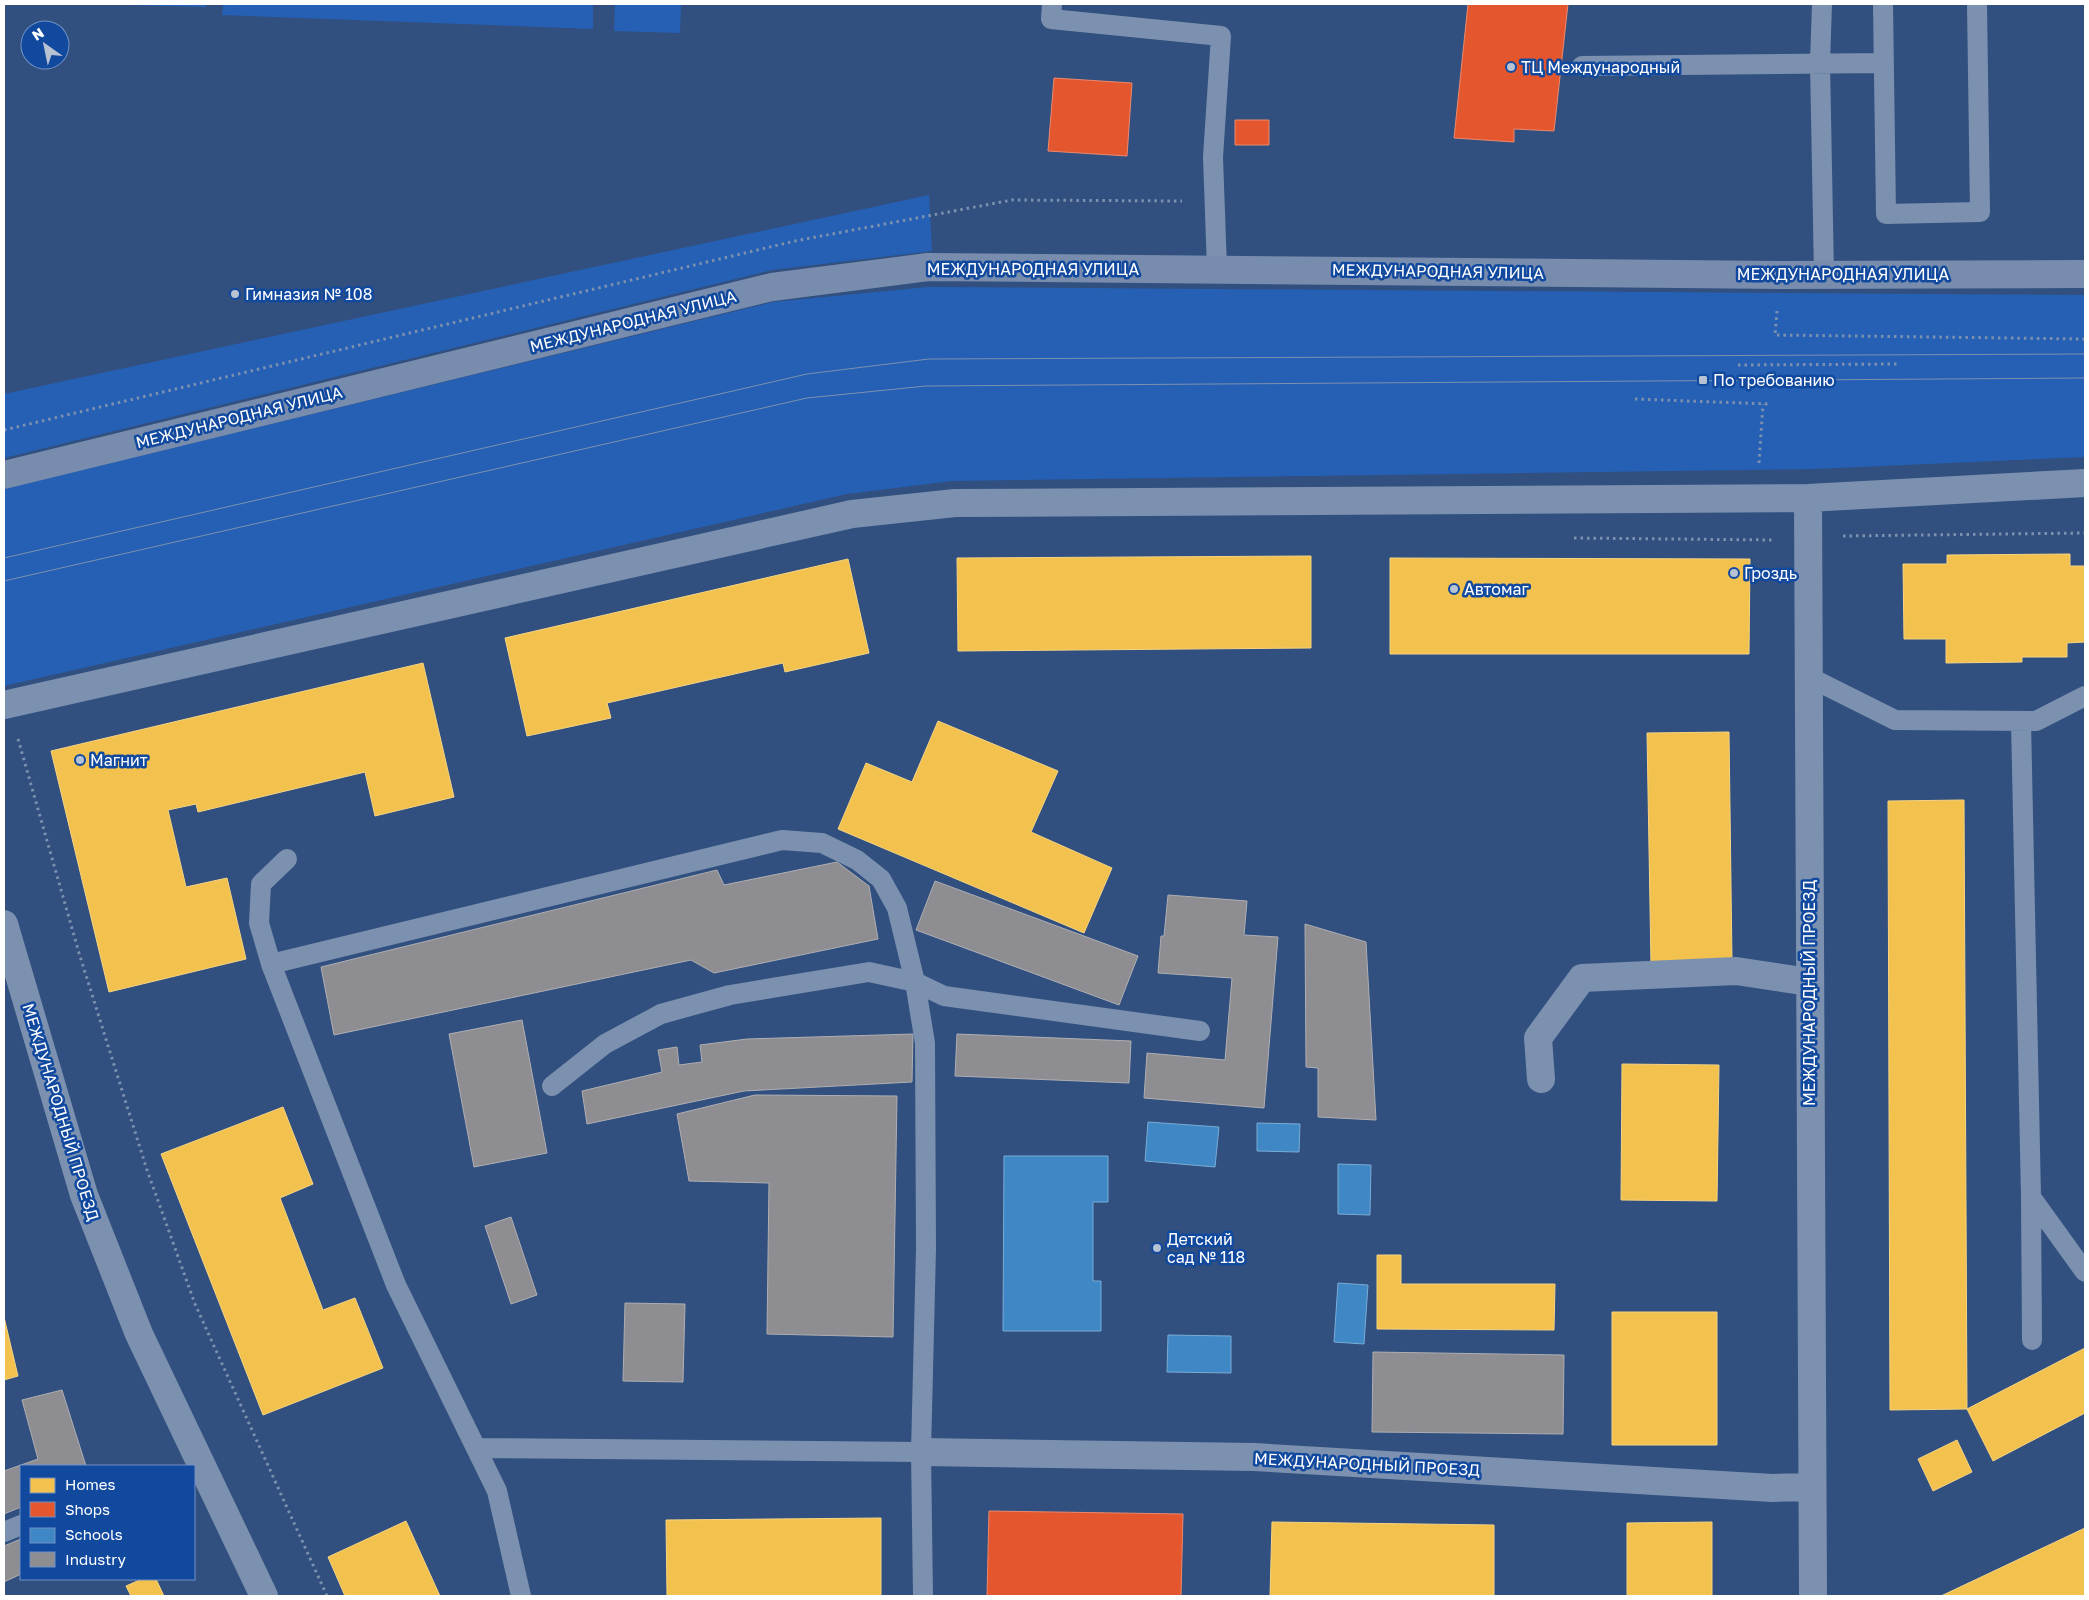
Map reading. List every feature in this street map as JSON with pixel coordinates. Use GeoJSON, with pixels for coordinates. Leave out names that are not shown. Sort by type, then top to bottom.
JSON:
{"type":"FeatureCollection","features":[{"type":"Feature","properties":{"kind":"street","name":"МЕЖДУНАРОДНАЯ УЛИЦА"},"geometry":{"type":"LineString","coordinates":[[4,475],[772,287],[928,267],[1780,274],[2085,274]]}},
{"type":"Feature","properties":{"kind":"street"},"geometry":{"type":"LineString","coordinates":[[4,705],[852,514],[955,503],[1808,498],[2085,483]]}},
{"type":"Feature","properties":{"kind":"street","name":"МЕЖДУНАРОДНЫЙ ПРОЕЗД"},"geometry":{"type":"LineString","coordinates":[[1808,498],[1813,1596]]}},
{"type":"Feature","properties":{"kind":"street","name":"МЕЖДУНАРОДНЫЙ ПРОЕЗД"},"geometry":{"type":"LineString","coordinates":[[4,924],[84,1195],[139,1334],[198,1468],[264,1596]]}},
{"type":"Feature","properties":{"kind":"street"},"geometry":{"type":"LineString","coordinates":[[1541,1079],[1538,1038],[1582,978],[1736,971],[1809,982]]}},
{"type":"Feature","properties":{"kind":"street","name":"МЕЖДУНАРОДНЫЙ ПРОЕЗД"},"geometry":{"type":"LineString","coordinates":[[921,1452],[1254,1457],[1762,1487],[1812,1487]]}},
{"type":"Feature","properties":{"kind":"lane"},"geometry":{"type":"LineString","coordinates":[[1052,4],[1051,19],[1221,36],[1213,157],[1217,269]]}},
{"type":"Feature","properties":{"kind":"lane"},"geometry":{"type":"LineString","coordinates":[[1822,4],[1820,63],[1824,274]]}},
{"type":"Feature","properties":{"kind":"lane"},"geometry":{"type":"LineString","coordinates":[[1883,4],[1886,214],[1980,212],[1977,4]]}},
{"type":"Feature","properties":{"kind":"lane"},"geometry":{"type":"LineString","coordinates":[[1582,66],[1884,63]]}},
{"type":"Feature","properties":{"kind":"lane"},"geometry":{"type":"LineString","coordinates":[[1809,677],[1895,720],[2036,721],[2085,696]]}},
{"type":"Feature","properties":{"kind":"lane"},"geometry":{"type":"LineString","coordinates":[[2021,721],[2031,1197],[2032,1340]]}},
{"type":"Feature","properties":{"kind":"lane"},"geometry":{"type":"LineString","coordinates":[[271,964],[782,840],[822,843],[857,860],[881,879],[897,908],[915,982],[925,1043],[926,1249],[921,1452],[923,1596]]}},
{"type":"Feature","properties":{"kind":"lane"},"geometry":{"type":"LineString","coordinates":[[287,859],[261,884],[259,923],[271,964],[396,1285],[498,1491],[521,1596]]}},
{"type":"Feature","properties":{"kind":"lane"},"geometry":{"type":"LineString","coordinates":[[552,1086],[605,1044],[661,1014],[730,995],[869,972],[915,982],[944,996],[1200,1030]]}},
{"type":"Feature","properties":{"kind":"lane"},"geometry":{"type":"LineString","coordinates":[[2031,1197],[2085,1272]]}},
{"type":"Feature","properties":{"kind":"lane"},"geometry":{"type":"LineString","coordinates":[[477,1448],[921,1452]]}},
{"type":"Feature","properties":{"kind":"lane"},"geometry":{"type":"LineString","coordinates":[[4,1532],[20,1525]]}},
{"type":"Feature","properties":{"kind":"path"},"geometry":{"type":"LineString","coordinates":[[1780,274],[1775,335],[2085,339]]}},
{"type":"Feature","properties":{"kind":"path"},"geometry":{"type":"LineString","coordinates":[[1738,365],[1900,364]]}},
{"type":"Feature","properties":{"kind":"path"},"geometry":{"type":"LineString","coordinates":[[1635,399],[1770,404]]}},
{"type":"Feature","properties":{"kind":"path"},"geometry":{"type":"LineString","coordinates":[[1759,461],[1763,404]]}},
{"type":"Feature","properties":{"kind":"path"},"geometry":{"type":"LineString","coordinates":[[1808,536],[2085,533]]}},
{"type":"Feature","properties":{"kind":"path"},"geometry":{"type":"LineString","coordinates":[[1567,538],[1756,540]]}},
{"type":"Feature","properties":{"kind":"path"},"geometry":{"type":"LineString","coordinates":[[11,740],[28,736]]}},
{"type":"Feature","properties":{"kind":"path"},"geometry":{"type":"LineString","coordinates":[[18,738],[79,953],[135,1132],[192,1295],[328,1596]]}},
{"type":"Feature","properties":{"kind":"shaded area"},"geometry":{"type":"Polygon","coordinates":[[[206,4],[206,7],[128,5],[206,4]]]}},
{"type":"Feature","properties":{"kind":"shaded area"},"geometry":{"type":"Polygon","coordinates":[[[223,4],[593,4],[593,29],[222,15],[223,4]]]}},
{"type":"Feature","properties":{"kind":"shaded area"},"geometry":{"type":"Polygon","coordinates":[[[615,4],[681,4],[680,33],[614,31],[615,4]]]}},
{"type":"Feature","properties":{"kind":"shaded area"},"geometry":{"type":"Polygon","coordinates":[[[929,195],[932,251],[772,270],[4,458],[4,394],[929,195]]]}},
{"type":"Feature","properties":{"kind":"shaded area"},"geometry":{"type":"Polygon","coordinates":[[[928,287],[2085,295],[2085,457],[1814,469],[952,481],[847,494],[4,686],[4,489],[773,302],[928,287]]]}},
{"type":"Feature","properties":{"kind":"building: Homes"},"geometry":{"type":"Polygon","coordinates":[[[2070,554],[2070,566],[2085,566],[2085,642],[2067,643],[2067,657],[2022,657],[2022,662],[1946,663],[1946,639],[1904,639],[1903,564],[1947,564],[1947,555],[2070,554]]]}},
{"type":"Feature","properties":{"kind":"building: Homes"},"geometry":{"type":"Polygon","coordinates":[[[1311,556],[1311,648],[958,651],[957,558],[1311,556]]]}},
{"type":"Feature","properties":{"kind":"building: Homes"},"geometry":{"type":"Polygon","coordinates":[[[1390,558],[1750,559],[1749,654],[1390,654],[1390,558]]]}},
{"type":"Feature","properties":{"kind":"building: Homes"},"geometry":{"type":"Polygon","coordinates":[[[848,559],[869,653],[785,672],[783,663],[607,703],[611,718],[527,736],[505,638],[848,559]]]}},
{"type":"Feature","properties":{"kind":"building: Homes"},"geometry":{"type":"Polygon","coordinates":[[[423,663],[454,797],[375,816],[365,772],[198,812],[196,804],[168,810],[186,887],[227,878],[246,959],[109,992],[51,751],[423,663]]]}},
{"type":"Feature","properties":{"kind":"building: Homes"},"geometry":{"type":"Polygon","coordinates":[[[938,721],[1058,771],[1031,832],[1112,868],[1084,933],[838,829],[866,763],[912,782],[938,721]]]}},
{"type":"Feature","properties":{"kind":"building: Homes"},"geometry":{"type":"Polygon","coordinates":[[[1729,732],[1732,962],[1651,964],[1647,733],[1729,732]]]}},
{"type":"Feature","properties":{"kind":"building: Homes"},"geometry":{"type":"Polygon","coordinates":[[[1964,800],[1967,1409],[1890,1410],[1888,801],[1964,800]]]}},
{"type":"Feature","properties":{"kind":"building: Homes"},"geometry":{"type":"Polygon","coordinates":[[[1622,1064],[1719,1065],[1717,1201],[1621,1200],[1622,1064]]]}},
{"type":"Feature","properties":{"kind":"building: Homes"},"geometry":{"type":"Polygon","coordinates":[[[283,1107],[313,1184],[280,1198],[323,1310],[355,1298],[383,1368],[263,1415],[161,1154],[283,1107]]]}},
{"type":"Feature","properties":{"kind":"building: Homes"},"geometry":{"type":"Polygon","coordinates":[[[1377,1255],[1401,1255],[1401,1284],[1555,1284],[1554,1330],[1377,1329],[1377,1255]]]}},
{"type":"Feature","properties":{"kind":"building: Homes"},"geometry":{"type":"Polygon","coordinates":[[[1612,1312],[1717,1312],[1717,1445],[1612,1445],[1612,1312]]]}},
{"type":"Feature","properties":{"kind":"building: Homes"},"geometry":{"type":"Polygon","coordinates":[[[4,1317],[18,1376],[4,1380],[4,1317]]]}},
{"type":"Feature","properties":{"kind":"building: Homes"},"geometry":{"type":"Polygon","coordinates":[[[2085,1348],[2085,1413],[1993,1461],[1967,1409],[2085,1348]]]}},
{"type":"Feature","properties":{"kind":"building: Homes"},"geometry":{"type":"Polygon","coordinates":[[[1957,1440],[1972,1472],[1933,1491],[1918,1459],[1957,1440]]]}},
{"type":"Feature","properties":{"kind":"building: Homes"},"geometry":{"type":"Polygon","coordinates":[[[881,1518],[881,1596],[667,1596],[666,1520],[881,1518]]]}},
{"type":"Feature","properties":{"kind":"building: Homes"},"geometry":{"type":"Polygon","coordinates":[[[406,1521],[440,1596],[345,1596],[328,1557],[406,1521]]]}},
{"type":"Feature","properties":{"kind":"building: Homes"},"geometry":{"type":"Polygon","coordinates":[[[1272,1522],[1494,1525],[1494,1596],[1270,1596],[1272,1522]]]}},
{"type":"Feature","properties":{"kind":"building: Homes"},"geometry":{"type":"Polygon","coordinates":[[[1712,1522],[1712,1596],[1627,1596],[1627,1523],[1712,1522]]]}},
{"type":"Feature","properties":{"kind":"building: Homes"},"geometry":{"type":"Polygon","coordinates":[[[2085,1528],[2085,1596],[1941,1596],[2085,1528]]]}},
{"type":"Feature","properties":{"kind":"building: Homes"},"geometry":{"type":"Polygon","coordinates":[[[140,1580],[156,1580],[164,1596],[131,1596],[126,1586],[140,1580]]]}},
{"type":"Feature","properties":{"kind":"building: Shops","name":"ТЦ Международный"},"geometry":{"type":"Polygon","coordinates":[[[1468,4],[1568,4],[1554,131],[1514,129],[1514,142],[1454,138],[1468,4]]]}},
{"type":"Feature","properties":{"kind":"building: Shops"},"geometry":{"type":"Polygon","coordinates":[[[1054,78],[1132,83],[1127,156],[1048,151],[1054,78]]]}},
{"type":"Feature","properties":{"kind":"building: Shops"},"geometry":{"type":"Polygon","coordinates":[[[1235,120],[1269,120],[1269,145],[1235,145],[1235,120]]]}},
{"type":"Feature","properties":{"kind":"building: Shops"},"geometry":{"type":"Polygon","coordinates":[[[989,1511],[1183,1514],[1181,1596],[987,1596],[989,1511]]]}},
{"type":"Feature","properties":{"kind":"building: Schools"},"geometry":{"type":"Polygon","coordinates":[[[1148,1122],[1219,1127],[1215,1167],[1145,1161],[1148,1122]]]}},
{"type":"Feature","properties":{"kind":"building: Schools"},"geometry":{"type":"Polygon","coordinates":[[[1257,1123],[1300,1124],[1299,1152],[1257,1151],[1257,1123]]]}},
{"type":"Feature","properties":{"kind":"building: Schools"},"geometry":{"type":"Polygon","coordinates":[[[1004,1156],[1108,1156],[1108,1202],[1093,1202],[1093,1281],[1101,1281],[1101,1331],[1003,1331],[1004,1156]]]}},
{"type":"Feature","properties":{"kind":"building: Schools"},"geometry":{"type":"Polygon","coordinates":[[[1338,1164],[1371,1165],[1370,1215],[1338,1214],[1338,1164]]]}},
{"type":"Feature","properties":{"kind":"building: Schools"},"geometry":{"type":"Polygon","coordinates":[[[1338,1283],[1368,1285],[1364,1344],[1334,1342],[1338,1283]]]}},
{"type":"Feature","properties":{"kind":"building: Schools"},"geometry":{"type":"Polygon","coordinates":[[[1168,1335],[1231,1336],[1231,1373],[1167,1372],[1168,1335]]]}},
{"type":"Feature","properties":{"kind":"building: Industry"},"geometry":{"type":"Polygon","coordinates":[[[837,862],[869,886],[878,939],[714,973],[691,960],[334,1035],[321,967],[717,870],[724,885],[837,862]]]}},
{"type":"Feature","properties":{"kind":"building: Industry"},"geometry":{"type":"Polygon","coordinates":[[[935,881],[1138,956],[1119,1005],[916,930],[935,881]]]}},
{"type":"Feature","properties":{"kind":"building: Industry"},"geometry":{"type":"Polygon","coordinates":[[[1168,895],[1247,901],[1244,935],[1278,937],[1264,1108],[1144,1098],[1147,1053],[1225,1060],[1232,978],[1158,973],[1161,936],[1164,936],[1168,895]]]}},
{"type":"Feature","properties":{"kind":"building: Industry"},"geometry":{"type":"Polygon","coordinates":[[[1305,924],[1366,942],[1376,1120],[1318,1117],[1318,1068],[1306,1067],[1305,924]]]}},
{"type":"Feature","properties":{"kind":"building: Industry"},"geometry":{"type":"Polygon","coordinates":[[[522,1020],[547,1153],[474,1167],[449,1034],[522,1020]]]}},
{"type":"Feature","properties":{"kind":"building: Industry"},"geometry":{"type":"Polygon","coordinates":[[[913,1034],[912,1082],[744,1091],[587,1124],[582,1091],[662,1072],[658,1050],[677,1047],[679,1065],[702,1062],[700,1045],[747,1039],[913,1034]]]}},
{"type":"Feature","properties":{"kind":"building: Industry"},"geometry":{"type":"Polygon","coordinates":[[[957,1034],[1131,1041],[1129,1083],[955,1076],[957,1034]]]}},
{"type":"Feature","properties":{"kind":"building: Industry"},"geometry":{"type":"Polygon","coordinates":[[[755,1095],[897,1096],[893,1337],[767,1334],[769,1183],[689,1181],[677,1114],[755,1095]]]}},
{"type":"Feature","properties":{"kind":"building: Industry"},"geometry":{"type":"Polygon","coordinates":[[[511,1217],[537,1295],[511,1304],[485,1226],[511,1217]]]}},
{"type":"Feature","properties":{"kind":"building: Industry"},"geometry":{"type":"Polygon","coordinates":[[[625,1303],[685,1304],[683,1382],[623,1381],[625,1303]]]}},
{"type":"Feature","properties":{"kind":"building: Industry"},"geometry":{"type":"Polygon","coordinates":[[[1373,1352],[1564,1355],[1563,1434],[1372,1432],[1373,1352]]]}},
{"type":"Feature","properties":{"kind":"building: Industry"},"geometry":{"type":"Polygon","coordinates":[[[62,1390],[86,1465],[21,1465],[38,1459],[22,1400],[62,1390]]]}},
{"type":"Feature","properties":{"kind":"building: Industry"},"geometry":{"type":"Polygon","coordinates":[[[20,1465],[20,1507],[4,1514],[4,1471],[20,1465]]]}},
{"type":"Feature","properties":{"kind":"building: Industry"},"geometry":{"type":"Polygon","coordinates":[[[20,1539],[20,1574],[4,1582],[4,1546],[20,1539]]]}},
{"type":"Feature","properties":{"kind":"tram line"},"geometry":{"type":"LineString","coordinates":[[4,558],[807,374],[929,359],[2085,354]]}},
{"type":"Feature","properties":{"kind":"tram line"},"geometry":{"type":"LineString","coordinates":[[4,581],[807,398],[926,386],[2085,378]]}},
{"type":"Feature","properties":{"kind":"place","name":"ТЦ Международный"},"geometry":{"type":"Point","coordinates":[1511,67]}},
{"type":"Feature","properties":{"kind":"place","name":"Гимназия № 108"},"geometry":{"type":"Point","coordinates":[235,294]}},
{"type":"Feature","properties":{"kind":"place","name":"По требованию"},"geometry":{"type":"Point","coordinates":[1703,380]}},
{"type":"Feature","properties":{"kind":"place","name":"Гроздь"},"geometry":{"type":"Point","coordinates":[1734,573]}},
{"type":"Feature","properties":{"kind":"place","name":"Автомаг"},"geometry":{"type":"Point","coordinates":[1454,589]}},
{"type":"Feature","properties":{"kind":"place","name":"Магнит"},"geometry":{"type":"Point","coordinates":[80,760]}},
{"type":"Feature","properties":{"kind":"place","name":"Детский сад № 118"},"geometry":{"type":"Point","coordinates":[1157,1248]}}]}
